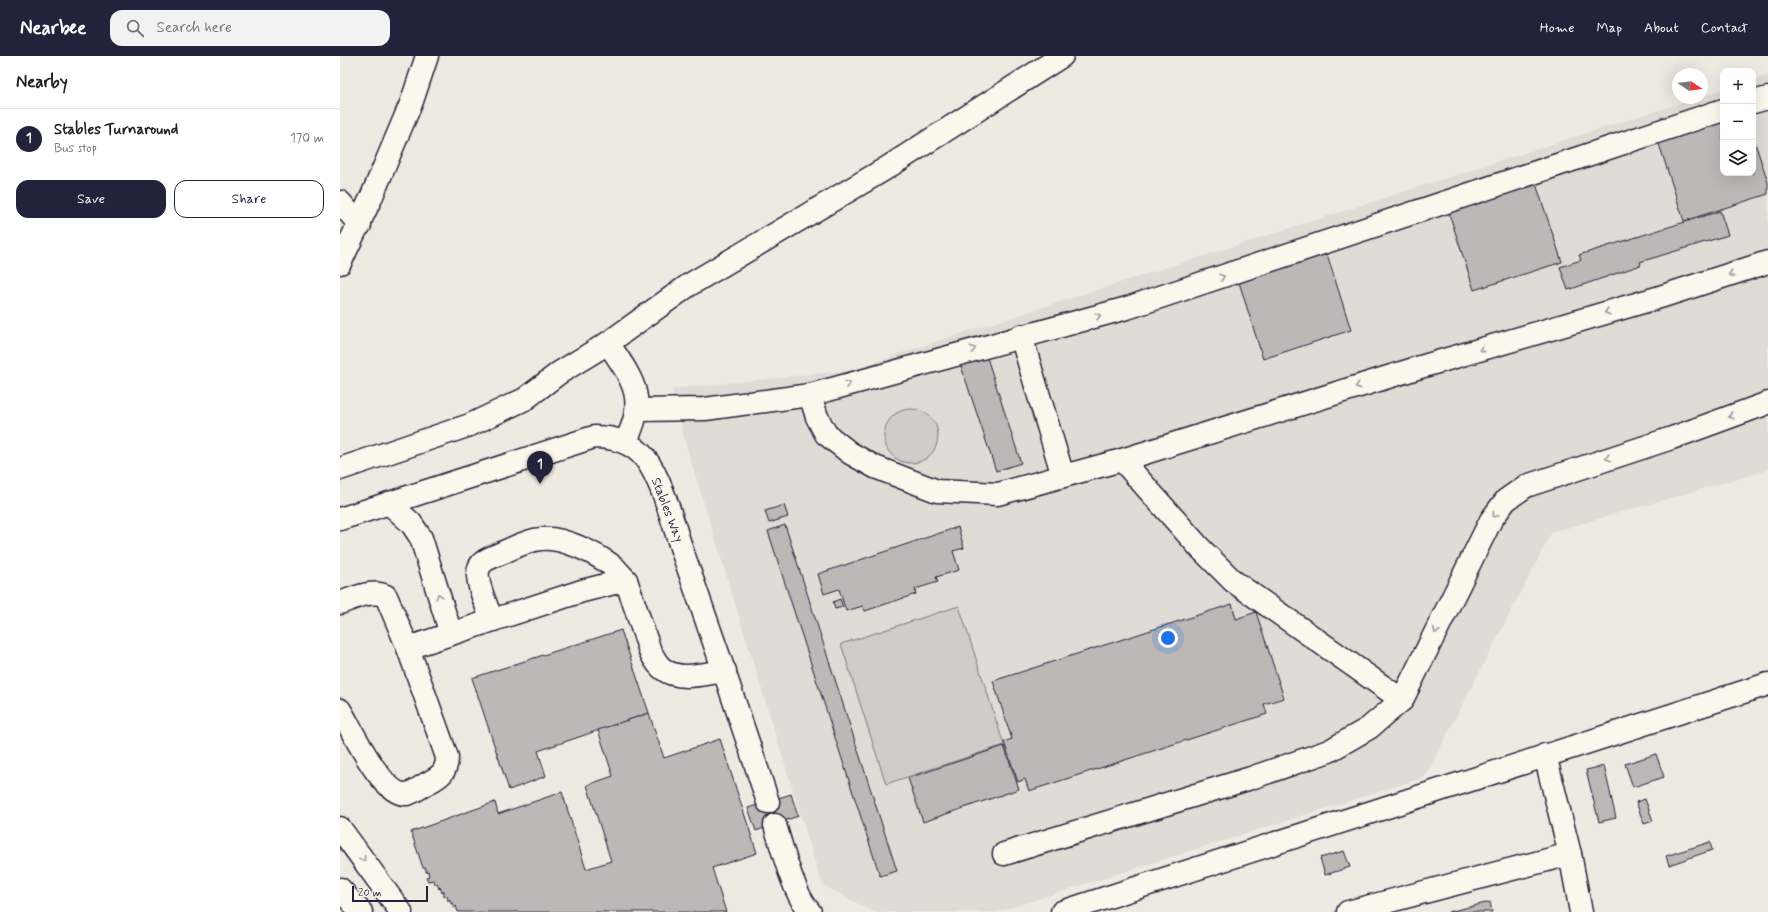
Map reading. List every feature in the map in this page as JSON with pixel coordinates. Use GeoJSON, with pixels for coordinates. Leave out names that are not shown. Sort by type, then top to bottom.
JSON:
{"type":"FeatureCollection","features":[{"type":"Feature","properties":{"kind":"street"},"geometry":{"type":"LineString","coordinates":[[340,263],[360,225],[412,101],[427,56]]}},
{"type":"Feature","properties":{"kind":"street"},"geometry":{"type":"LineString","coordinates":[[340,469],[470,425],[525,399],[559,374],[608,343],[689,285],[885,169],[1062,56]]}},
{"type":"Feature","properties":{"kind":"street"},"geometry":{"type":"LineString","coordinates":[[1756,101],[1768,98]]}},
{"type":"Feature","properties":{"kind":"street"},"geometry":{"type":"LineString","coordinates":[[637,410],[705,409],[810,395],[1127,308],[1720,111]]}},
{"type":"Feature","properties":{"kind":"street"},"geometry":{"type":"LineString","coordinates":[[340,202],[360,225]]}},
{"type":"Feature","properties":{"kind":"street"},"geometry":{"type":"LineString","coordinates":[[810,395],[817,417],[826,434],[850,453],[875,467],[937,491],[998,494],[1122,460],[1416,368],[1660,297],[1768,262]]}},
{"type":"Feature","properties":{"kind":"street"},"geometry":{"type":"LineString","coordinates":[[1022,336],[1063,476]]}},
{"type":"Feature","properties":{"kind":"street"},"geometry":{"type":"LineString","coordinates":[[608,343],[628,373],[634,385],[637,410],[633,429],[625,442]]}},
{"type":"Feature","properties":{"kind":"street"},"geometry":{"type":"LineString","coordinates":[[1004,854],[1251,778],[1329,751],[1369,728],[1402,700],[1491,520],[1506,500],[1526,486],[1672,438],[1768,404]]}},
{"type":"Feature","properties":{"kind":"street","name":"Stables Way"},"geometry":{"type":"LineString","coordinates":[[340,520],[594,437],[610,437],[625,442],[645,458],[662,490],[725,671],[768,802]]}},
{"type":"Feature","properties":{"kind":"street"},"geometry":{"type":"LineString","coordinates":[[1122,460],[1199,546],[1233,581],[1402,700]]}},
{"type":"Feature","properties":{"kind":"street"},"geometry":{"type":"LineString","coordinates":[[389,503],[411,523],[421,538],[451,634]]}},
{"type":"Feature","properties":{"kind":"street"},"geometry":{"type":"LineString","coordinates":[[492,620],[478,580],[478,569],[483,562],[524,544],[541,539],[557,540],[572,544],[594,554],[614,567],[626,580],[650,651],[663,669],[671,674],[682,676],[725,671]]}},
{"type":"Feature","properties":{"kind":"street"},"geometry":{"type":"LineString","coordinates":[[408,648],[582,591],[626,580]]}},
{"type":"Feature","properties":{"kind":"street"},"geometry":{"type":"LineString","coordinates":[[340,603],[374,593],[379,593],[386,596],[408,648],[447,757],[447,767],[438,778],[407,794],[398,793],[374,771],[351,727],[340,710]]}},
{"type":"Feature","properties":{"kind":"street"},"geometry":{"type":"LineString","coordinates":[[1062,912],[1768,684]]}},
{"type":"Feature","properties":{"kind":"street"},"geometry":{"type":"LineString","coordinates":[[1545,755],[1570,854],[1581,912]]}},
{"type":"Feature","properties":{"kind":"street"},"geometry":{"type":"LineString","coordinates":[[775,825],[791,875],[805,907],[810,912]]}},
{"type":"Feature","properties":{"kind":"street"},"geometry":{"type":"LineString","coordinates":[[340,828],[401,912]]}},
{"type":"Feature","properties":{"kind":"street"},"geometry":{"type":"LineString","coordinates":[[1348,912],[1570,854]]}},
{"type":"Feature","properties":{"kind":"street"},"geometry":{"type":"LineString","coordinates":[[340,889],[361,912]]}},
{"type":"Feature","properties":{"kind":"shaded area"},"geometry":{"type":"Polygon","coordinates":[[[1768,75],[1768,470],[1552,532],[1425,777],[997,912],[873,912],[822,884],[685,442],[672,389],[851,370],[1677,104],[1708,104],[1708,94],[1720,90],[1720,176],[1756,176],[1756,79],[1768,75]]]}},
{"type":"Feature","properties":{"kind":"shaded area"},"geometry":{"type":"Polygon","coordinates":[[[911,409],[921,411],[930,417],[936,426],[938,436],[936,446],[930,455],[921,461],[911,463],[901,461],[892,455],[886,446],[884,436],[886,426],[892,417],[901,411],[911,409]]]}},
{"type":"Feature","properties":{"kind":"shaded area"},"geometry":{"type":"Polygon","coordinates":[[[959,606],[1004,745],[886,784],[841,644],[959,606]]]}},
{"type":"Feature","properties":{"kind":"building"},"geometry":{"type":"Polygon","coordinates":[[[1720,121],[1720,176],[1756,176],[1756,146],[1768,182],[1768,194],[1684,221],[1658,141],[1720,121]]]}},
{"type":"Feature","properties":{"kind":"building"},"geometry":{"type":"Polygon","coordinates":[[[1535,181],[1562,262],[1474,290],[1448,210],[1535,181]]]}},
{"type":"Feature","properties":{"kind":"building"},"geometry":{"type":"Polygon","coordinates":[[[1720,211],[1728,235],[1640,262],[1641,265],[1568,290],[1560,267],[1581,260],[1579,255],[1720,211]]]}},
{"type":"Feature","properties":{"kind":"building"},"geometry":{"type":"Polygon","coordinates":[[[1326,251],[1351,330],[1263,359],[1238,279],[1326,251]]]}},
{"type":"Feature","properties":{"kind":"building"},"geometry":{"type":"Polygon","coordinates":[[[980,336],[1021,463],[996,471],[954,345],[980,336]]]}},
{"type":"Feature","properties":{"kind":"building"},"geometry":{"type":"Polygon","coordinates":[[[784,505],[788,517],[769,523],[765,511],[784,505]]]}},
{"type":"Feature","properties":{"kind":"building"},"geometry":{"type":"Polygon","coordinates":[[[785,525],[897,871],[880,876],[768,531],[785,525]]]}},
{"type":"Feature","properties":{"kind":"building"},"geometry":{"type":"Polygon","coordinates":[[[958,527],[964,548],[953,551],[959,570],[936,577],[938,582],[915,589],[916,594],[865,611],[863,606],[846,611],[839,589],[824,594],[818,574],[958,527]]]}},
{"type":"Feature","properties":{"kind":"building"},"geometry":{"type":"Polygon","coordinates":[[[840,599],[843,607],[835,609],[833,602],[840,599]]]}},
{"type":"Feature","properties":{"kind":"building"},"geometry":{"type":"Polygon","coordinates":[[[1232,604],[1236,619],[1256,612],[1284,698],[1264,704],[1267,714],[1029,791],[1025,779],[1018,782],[1004,742],[1012,739],[993,681],[1232,604]]]}},
{"type":"Feature","properties":{"kind":"building"},"geometry":{"type":"Polygon","coordinates":[[[621,630],[649,713],[538,751],[546,776],[509,790],[472,678],[621,630]]]}},
{"type":"Feature","properties":{"kind":"building"},"geometry":{"type":"Polygon","coordinates":[[[649,713],[664,758],[720,739],[757,853],[712,868],[726,912],[458,912],[456,906],[454,908],[453,903],[451,904],[450,899],[448,901],[447,895],[444,897],[444,891],[442,893],[437,883],[435,885],[434,880],[428,881],[426,877],[429,876],[428,871],[426,872],[426,868],[423,868],[411,832],[495,802],[498,814],[562,792],[586,869],[611,861],[587,785],[613,776],[598,730],[649,713]]]}},
{"type":"Feature","properties":{"kind":"building"},"geometry":{"type":"Polygon","coordinates":[[[1004,746],[1019,789],[923,822],[908,778],[1004,746]]]}},
{"type":"Feature","properties":{"kind":"building"},"geometry":{"type":"Polygon","coordinates":[[[1656,754],[1664,777],[1633,787],[1625,764],[1656,754]]]}},
{"type":"Feature","properties":{"kind":"building"},"geometry":{"type":"Polygon","coordinates":[[[1604,766],[1616,818],[1599,822],[1586,770],[1604,766]]]}},
{"type":"Feature","properties":{"kind":"building"},"geometry":{"type":"Polygon","coordinates":[[[791,794],[798,816],[756,831],[748,808],[791,794]]]}},
{"type":"Feature","properties":{"kind":"building"},"geometry":{"type":"Polygon","coordinates":[[[1645,799],[1653,821],[1644,824],[1636,802],[1645,799]]]}},
{"type":"Feature","properties":{"kind":"building"},"geometry":{"type":"Polygon","coordinates":[[[1710,842],[1712,850],[1669,865],[1666,856],[1710,842]]]}},
{"type":"Feature","properties":{"kind":"building"},"geometry":{"type":"Polygon","coordinates":[[[1344,851],[1350,867],[1325,875],[1320,858],[1344,851]]]}},
{"type":"Feature","properties":{"kind":"building"},"geometry":{"type":"Polygon","coordinates":[[[1490,902],[1492,912],[1448,912],[1490,902]]]}},
{"type":"Feature","properties":{"kind":"place","name":"Stables Turnaround"},"geometry":{"type":"Point","coordinates":[540,484]}}]}
